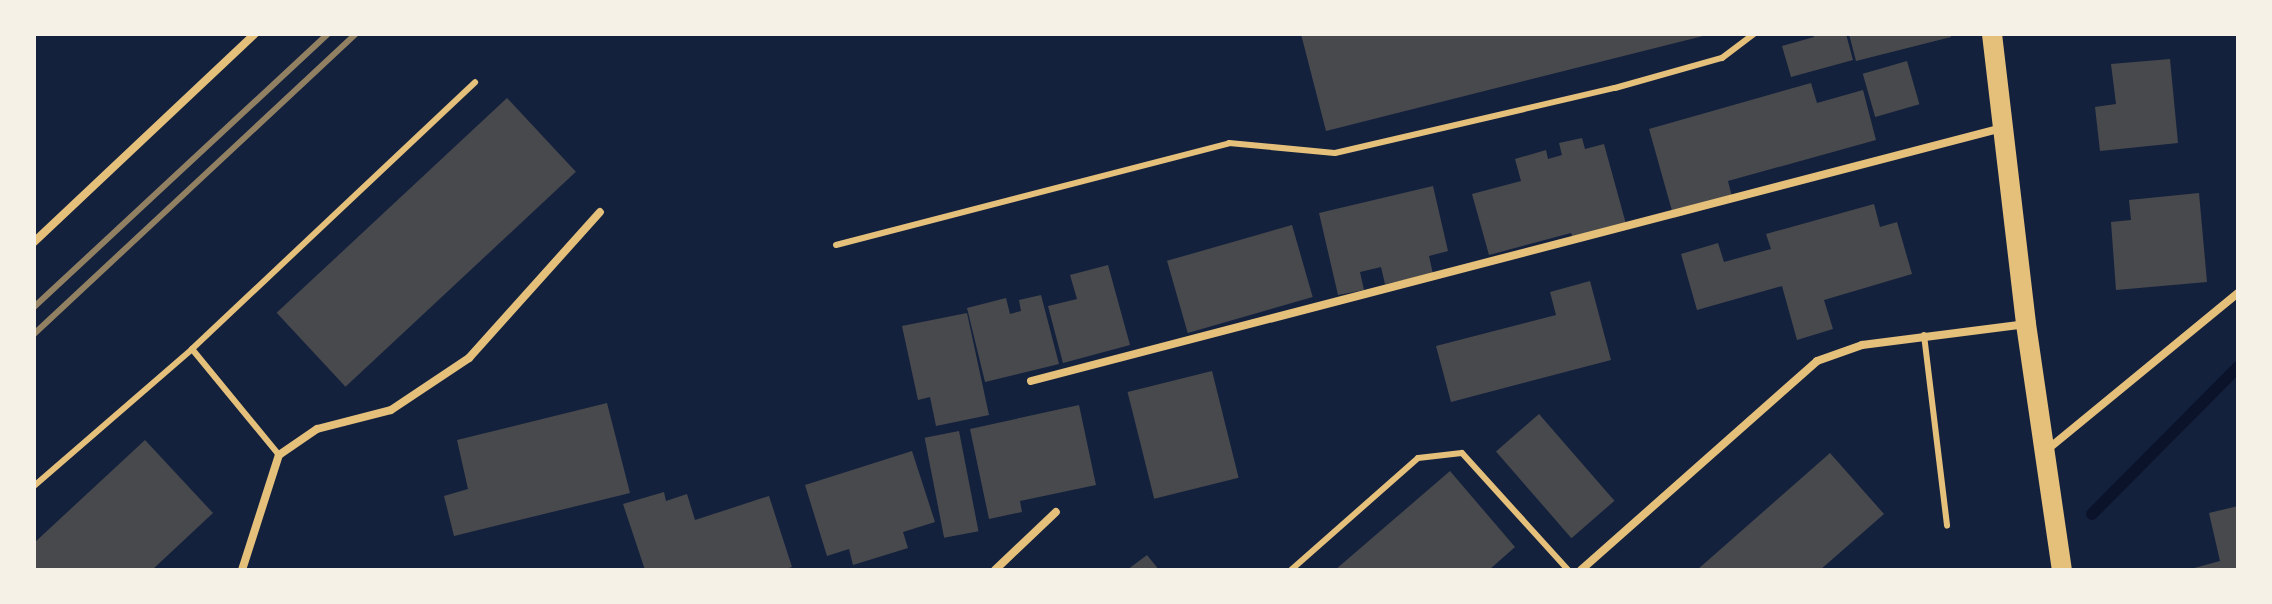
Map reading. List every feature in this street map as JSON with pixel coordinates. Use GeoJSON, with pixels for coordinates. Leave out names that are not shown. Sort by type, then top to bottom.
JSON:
{"type":"FeatureCollection","features":[{"type":"Feature","properties":{"kind":"main road"},"geometry":{"type":"LineString","coordinates":[[1992,34],[2026,324],[2062,570]]}},
{"type":"Feature","properties":{"kind":"street"},"geometry":{"type":"LineString","coordinates":[[34,242],[255,34]]}},
{"type":"Feature","properties":{"kind":"street"},"geometry":{"type":"LineString","coordinates":[[1031,381],[2003,127]]}},
{"type":"Feature","properties":{"kind":"street"},"geometry":{"type":"LineString","coordinates":[[242,570],[279,455],[317,429],[391,410],[469,358],[600,212]]}},
{"type":"Feature","properties":{"kind":"street"},"geometry":{"type":"LineString","coordinates":[[2044,453],[2238,293]]}},
{"type":"Feature","properties":{"kind":"street"},"geometry":{"type":"LineString","coordinates":[[1581,570],[1817,361],[1862,345],[2026,324]]}},
{"type":"Feature","properties":{"kind":"street"},"geometry":{"type":"LineString","coordinates":[[995,570],[1056,512]]}},
{"type":"Feature","properties":{"kind":"lane"},"geometry":{"type":"LineString","coordinates":[[836,245],[1229,143],[1335,153],[1631,84],[1722,58],[1754,34]]}},
{"type":"Feature","properties":{"kind":"lane"},"geometry":{"type":"LineString","coordinates":[[34,486],[192,349],[475,82]]}},
{"type":"Feature","properties":{"kind":"lane"},"geometry":{"type":"LineString","coordinates":[[1924,335],[1947,526]]}},
{"type":"Feature","properties":{"kind":"lane"},"geometry":{"type":"LineString","coordinates":[[192,349],[279,455]]}},
{"type":"Feature","properties":{"kind":"lane"},"geometry":{"type":"LineString","coordinates":[[1291,570],[1418,458],[1462,453],[1568,570]]}},
{"type":"Feature","properties":{"kind":"building"},"geometry":{"type":"Polygon","coordinates":[[[1301,34],[1707,34],[1707,35],[1326,131],[1301,34]]]}},
{"type":"Feature","properties":{"kind":"building"},"geometry":{"type":"Polygon","coordinates":[[[1813,34],[1846,34],[1853,60],[1791,77],[1782,46],[1814,37],[1813,34]]]}},
{"type":"Feature","properties":{"kind":"building"},"geometry":{"type":"Polygon","coordinates":[[[1849,34],[1951,34],[1951,37],[1856,61],[1849,34]]]}},
{"type":"Feature","properties":{"kind":"building"},"geometry":{"type":"Polygon","coordinates":[[[2170,59],[2178,143],[2100,151],[2095,107],[2116,104],[2111,64],[2170,59]]]}},
{"type":"Feature","properties":{"kind":"building"},"geometry":{"type":"Polygon","coordinates":[[[1907,61],[1919,104],[1875,117],[1863,74],[1907,61]]]}},
{"type":"Feature","properties":{"kind":"building"},"geometry":{"type":"Polygon","coordinates":[[[1811,83],[1817,103],[1863,90],[1876,140],[1728,181],[1733,201],[1674,218],[1649,129],[1811,83]]]}},
{"type":"Feature","properties":{"kind":"building"},"geometry":{"type":"Polygon","coordinates":[[[507,98],[576,172],[346,387],[277,313],[507,98]]]}},
{"type":"Feature","properties":{"kind":"building"},"geometry":{"type":"Polygon","coordinates":[[[1582,138],[1585,149],[1604,144],[1626,224],[1573,238],[1571,233],[1489,255],[1472,194],[1521,181],[1515,159],[1546,150],[1548,159],[1562,155],[1559,143],[1582,138]]]}},
{"type":"Feature","properties":{"kind":"building"},"geometry":{"type":"Polygon","coordinates":[[[1433,186],[1448,251],[1429,256],[1433,274],[1385,284],[1381,267],[1360,272],[1364,290],[1338,295],[1319,213],[1433,186]]]}},
{"type":"Feature","properties":{"kind":"building"},"geometry":{"type":"Polygon","coordinates":[[[2199,193],[2207,282],[2116,290],[2111,222],[2131,220],[2129,200],[2199,193]]]}},
{"type":"Feature","properties":{"kind":"building"},"geometry":{"type":"Polygon","coordinates":[[[1874,204],[1880,227],[1897,222],[1912,274],[1824,300],[1833,329],[1797,340],[1782,286],[1697,310],[1681,254],[1718,243],[1724,262],[1771,249],[1766,234],[1874,204]]]}},
{"type":"Feature","properties":{"kind":"building"},"geometry":{"type":"Polygon","coordinates":[[[1292,225],[1313,297],[1188,333],[1167,261],[1292,225]]]}},
{"type":"Feature","properties":{"kind":"building"},"geometry":{"type":"Polygon","coordinates":[[[1108,265],[1130,345],[1063,363],[1048,306],[1077,299],[1070,275],[1108,265]]]}},
{"type":"Feature","properties":{"kind":"building"},"geometry":{"type":"Polygon","coordinates":[[[1590,281],[1611,360],[1451,402],[1436,346],[1556,315],[1550,292],[1590,281]]]}},
{"type":"Feature","properties":{"kind":"building"},"geometry":{"type":"Polygon","coordinates":[[[1041,295],[1059,364],[985,382],[967,308],[1006,298],[1010,314],[1021,311],[1019,300],[1041,295]]]}},
{"type":"Feature","properties":{"kind":"building"},"geometry":{"type":"Polygon","coordinates":[[[967,313],[989,415],[936,426],[930,397],[918,400],[902,326],[967,313]]]}},
{"type":"Feature","properties":{"kind":"building"},"geometry":{"type":"Polygon","coordinates":[[[1212,371],[1239,478],[1154,499],[1128,392],[1212,371]]]}},
{"type":"Feature","properties":{"kind":"building"},"geometry":{"type":"Polygon","coordinates":[[[607,403],[630,493],[454,536],[444,496],[468,489],[457,440],[607,403]]]}},
{"type":"Feature","properties":{"kind":"building"},"geometry":{"type":"Polygon","coordinates":[[[1079,405],[1096,485],[1020,501],[1022,512],[989,519],[970,429],[1079,405]]]}},
{"type":"Feature","properties":{"kind":"building"},"geometry":{"type":"Polygon","coordinates":[[[1539,414],[1614,501],[1571,538],[1496,451],[1539,414]]]}},
{"type":"Feature","properties":{"kind":"building"},"geometry":{"type":"Polygon","coordinates":[[[959,431],[978,531],[944,538],[925,438],[959,431]]]}},
{"type":"Feature","properties":{"kind":"building"},"geometry":{"type":"Polygon","coordinates":[[[145,440],[213,513],[152,570],[34,570],[34,543],[145,440]]]}},
{"type":"Feature","properties":{"kind":"building"},"geometry":{"type":"Polygon","coordinates":[[[912,451],[935,522],[903,532],[908,548],[853,565],[849,549],[827,556],[805,485],[912,451]]]}},
{"type":"Feature","properties":{"kind":"building"},"geometry":{"type":"Polygon","coordinates":[[[1830,453],[1884,514],[1820,570],[1697,570],[1830,453]]]}},
{"type":"Feature","properties":{"kind":"building"},"geometry":{"type":"Polygon","coordinates":[[[1450,471],[1515,547],[1489,570],[1335,570],[1450,471]]]}},
{"type":"Feature","properties":{"kind":"building"},"geometry":{"type":"Polygon","coordinates":[[[664,492],[666,501],[687,494],[695,520],[769,496],[792,567],[782,570],[645,570],[623,504],[664,492]]]}},
{"type":"Feature","properties":{"kind":"building"},"geometry":{"type":"Polygon","coordinates":[[[2238,506],[2238,570],[2187,570],[2220,561],[2209,513],[2238,506]]]}},
{"type":"Feature","properties":{"kind":"building"},"geometry":{"type":"Polygon","coordinates":[[[1147,555],[1159,570],[1127,570],[1147,555]]]}},
{"type":"Feature","properties":{"kind":"waterway"},"geometry":{"type":"LineString","coordinates":[[2092,514],[2238,367]]}},
{"type":"Feature","properties":{"kind":"railway"},"geometry":{"type":"LineString","coordinates":[[34,307],[328,34]]}},
{"type":"Feature","properties":{"kind":"railway"},"geometry":{"type":"LineString","coordinates":[[34,334],[356,34]]}}]}
